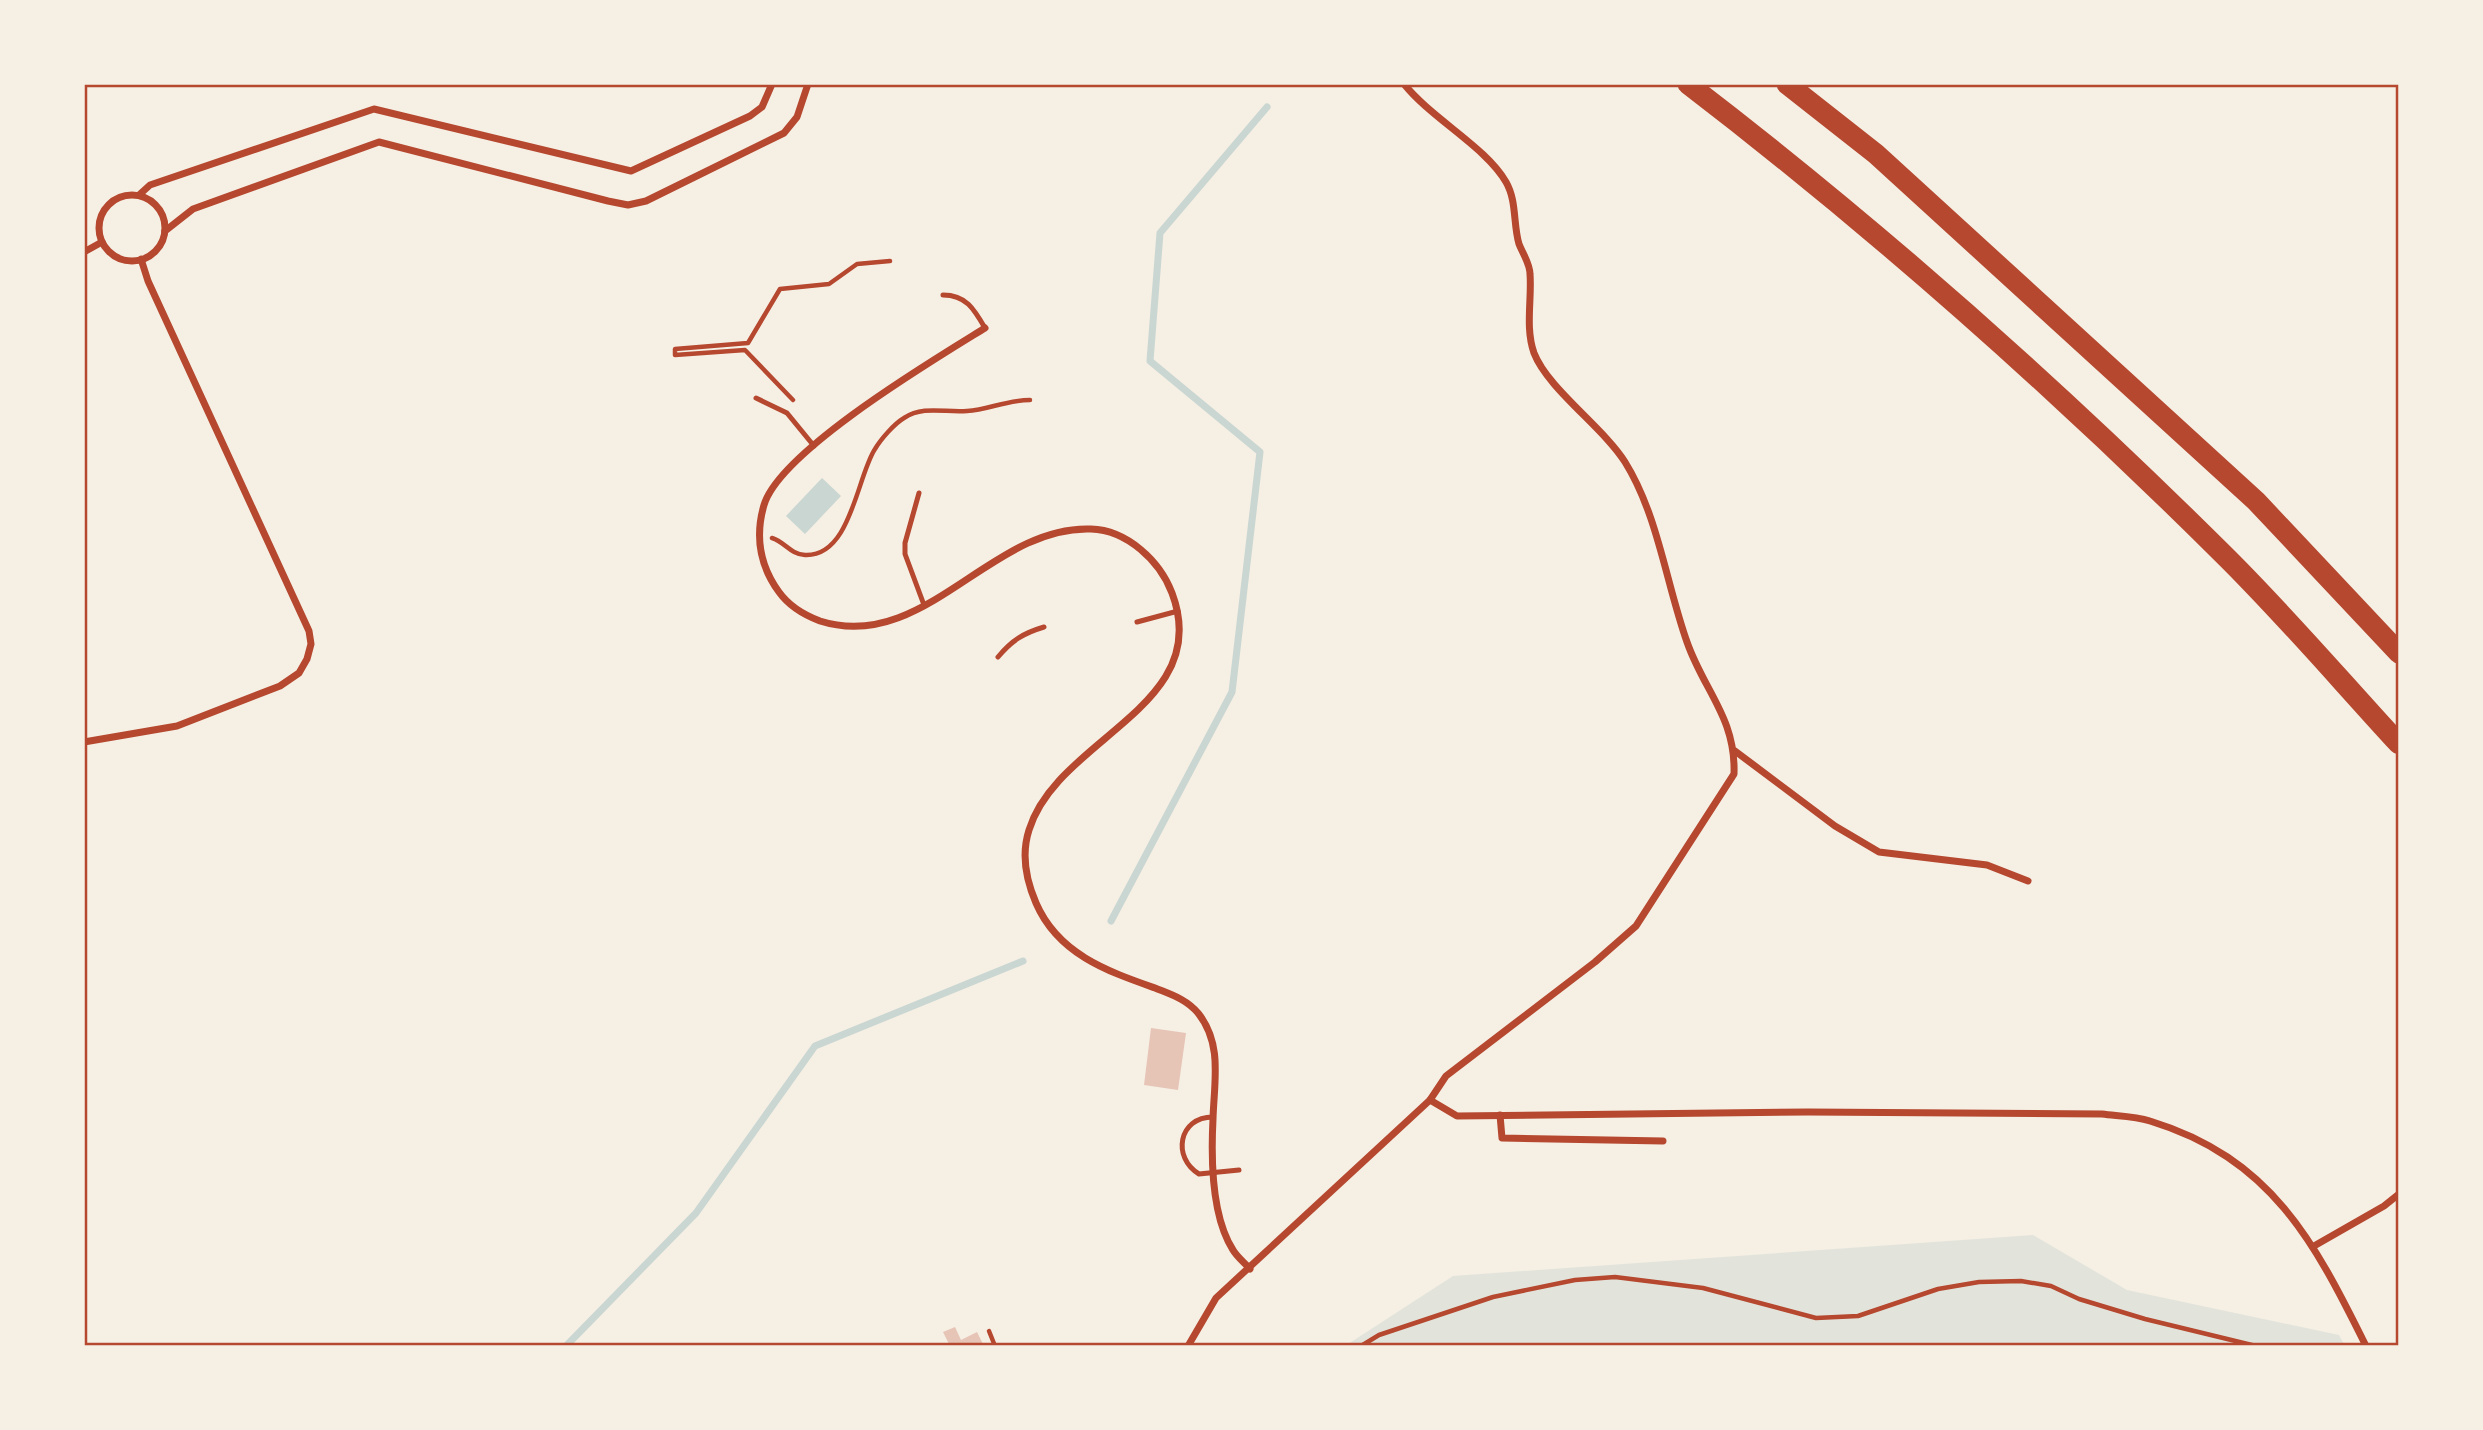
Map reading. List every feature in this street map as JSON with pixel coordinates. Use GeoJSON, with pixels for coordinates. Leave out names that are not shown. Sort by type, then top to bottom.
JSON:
{"type":"FeatureCollection","features":[{"type":"Feature","properties":{"kind":"highway"},"geometry":{"type":"LineString","coordinates":[[1688,84],[1780,154],[2017,360],[2223,554],[2399,744]]}},
{"type":"Feature","properties":{"kind":"highway"},"geometry":{"type":"LineString","coordinates":[[1787,84],[1876,154],[2256,501],[2399,653]]}},
{"type":"Feature","properties":{"kind":"street"},"geometry":{"type":"LineString","coordinates":[[139,195],[153,202],[163,215],[165,231],[160,246],[141,260],[119,258],[102,242],[99,226],[103,211],[115,199],[139,195],[159,182],[374,109],[631,171],[750,116],[762,107],[772,84]]}},
{"type":"Feature","properties":{"kind":"street"},"geometry":{"type":"LineString","coordinates":[[165,231],[193,209],[379,142],[608,201],[637,204],[784,133],[797,117],[808,84]]}},
{"type":"Feature","properties":{"kind":"street"},"geometry":{"type":"LineString","coordinates":[[1188,1346],[1216,1298],[1430,1100],[1446,1076],[1595,962],[1636,926],[1734,774],[1735,751],[1730,731],[1687,645],[1639,487],[1623,459],[1545,371],[1534,352],[1529,302],[1531,271],[1514,224],[1509,186],[1499,171],[1419,103],[1404,84]]}},
{"type":"Feature","properties":{"kind":"street"},"geometry":{"type":"LineString","coordinates":[[84,252],[102,242]]}},
{"type":"Feature","properties":{"kind":"street"},"geometry":{"type":"LineString","coordinates":[[84,742],[177,726],[279,686],[299,673],[311,644],[309,631],[148,281],[141,260]]}},
{"type":"Feature","properties":{"kind":"street"},"geometry":{"type":"LineString","coordinates":[[985,328],[905,377],[782,474],[765,500],[758,535],[765,567],[780,594],[805,616],[851,628],[873,626],[924,605],[1003,557],[1047,536],[1073,529],[1096,529],[1112,533],[1143,551],[1166,578],[1178,611],[1178,646],[1161,686],[1069,768],[1041,803],[1024,846],[1028,883],[1043,919],[1068,948],[1100,968],[1184,999],[1201,1016],[1217,1065],[1213,1117],[1216,1205],[1232,1250],[1250,1269]]}},
{"type":"Feature","properties":{"kind":"street"},"geometry":{"type":"LineString","coordinates":[[1735,751],[1835,826],[1879,852],[1987,865],[2028,881]]}},
{"type":"Feature","properties":{"kind":"street"},"geometry":{"type":"LineString","coordinates":[[1430,1100],[1457,1116],[1808,1112],[2089,1114],[2149,1121],[2219,1151],[2271,1192],[2314,1247],[2366,1346]]}},
{"type":"Feature","properties":{"kind":"street"},"geometry":{"type":"LineString","coordinates":[[1500,1115],[1502,1138],[1663,1140]]}},
{"type":"Feature","properties":{"kind":"street"},"geometry":{"type":"LineString","coordinates":[[2314,1247],[2384,1206],[2399,1194]]}},
{"type":"Feature","properties":{"kind":"lane"},"geometry":{"type":"LineString","coordinates":[[943,295],[952,295],[970,303],[985,328]]}},
{"type":"Feature","properties":{"kind":"lane"},"geometry":{"type":"LineString","coordinates":[[756,398],[773,403],[787,413],[815,447]]}},
{"type":"Feature","properties":{"kind":"lane"},"geometry":{"type":"LineString","coordinates":[[919,493],[905,543],[905,554],[924,605]]}},
{"type":"Feature","properties":{"kind":"lane"},"geometry":{"type":"LineString","coordinates":[[1137,622],[1178,611]]}},
{"type":"Feature","properties":{"kind":"lane"},"geometry":{"type":"LineString","coordinates":[[998,656],[1010,642],[1026,632],[1044,627]]}},
{"type":"Feature","properties":{"kind":"lane"},"geometry":{"type":"LineString","coordinates":[[1213,1117],[1192,1123],[1181,1145],[1182,1154],[1191,1170],[1199,1174],[1239,1170]]}},
{"type":"Feature","properties":{"kind":"path"},"geometry":{"type":"LineString","coordinates":[[797,404],[745,350],[676,355],[675,348],[748,343],[780,289],[829,284],[857,264],[890,261]]}},
{"type":"Feature","properties":{"kind":"path"},"geometry":{"type":"LineString","coordinates":[[758,535],[777,539],[793,552],[803,555],[820,551],[845,524],[858,499],[874,449],[903,418],[918,411],[967,411],[1009,400],[1030,400]]}},
{"type":"Feature","properties":{"kind":"path"},"geometry":{"type":"LineString","coordinates":[[1361,1346],[1379,1335],[1493,1297],[1534,1287],[1615,1277],[1703,1288],[1816,1318],[1858,1316],[1938,1289],[1979,1282],[2021,1281],[2051,1286],[2079,1299],[2145,1319],[2256,1346]]}},
{"type":"Feature","properties":{"kind":"path"},"geometry":{"type":"LineString","coordinates":[[989,1331],[995,1346]]}},
{"type":"Feature","properties":{"kind":"shaded area"},"geometry":{"type":"Polygon","coordinates":[[[822,478],[841,496],[805,534],[786,516],[822,478]]]}},
{"type":"Feature","properties":{"kind":"shaded area"},"geometry":{"type":"Polygon","coordinates":[[[2033,1235],[2127,1290],[2339,1335],[2345,1346],[1345,1346],[1453,1276],[2033,1235]]]}},
{"type":"Feature","properties":{"kind":"building"},"geometry":{"type":"Polygon","coordinates":[[[1151,1028],[1186,1033],[1178,1090],[1144,1085],[1151,1028]]]}},
{"type":"Feature","properties":{"kind":"building"},"geometry":{"type":"Polygon","coordinates":[[[955,1327],[961,1340],[977,1332],[984,1346],[950,1346],[943,1332],[955,1327]]]}},
{"type":"Feature","properties":{"kind":"waterway"},"geometry":{"type":"LineString","coordinates":[[1111,921],[1232,692],[1260,452],[1150,361],[1160,233],[1267,107]]}},
{"type":"Feature","properties":{"kind":"waterway"},"geometry":{"type":"LineString","coordinates":[[566,1346],[696,1213],[815,1046],[1023,961]]}}]}
